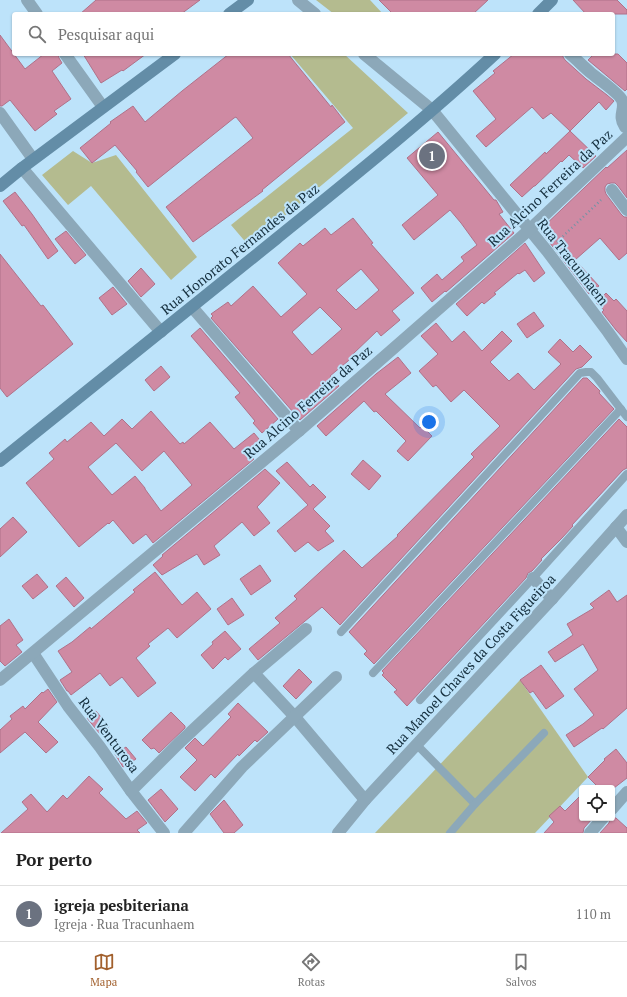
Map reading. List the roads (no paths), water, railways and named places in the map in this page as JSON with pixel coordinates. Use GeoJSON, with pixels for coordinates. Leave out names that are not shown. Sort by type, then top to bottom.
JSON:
{"type":"FeatureCollection","features":[{"type":"Feature","properties":{"kind":"main road"},"geometry":{"type":"LineString","coordinates":[[232,12],[248,0]]}},
{"type":"Feature","properties":{"kind":"main road"},"geometry":{"type":"LineString","coordinates":[[540,12],[552,0]]}},
{"type":"Feature","properties":{"kind":"main road"},"geometry":{"type":"LineString","coordinates":[[0,186],[33,159],[172,56]]}},
{"type":"Feature","properties":{"kind":"main road","name":"Rua Honorato Fernandes da Paz"},"geometry":{"type":"LineString","coordinates":[[0,461],[357,173],[458,88],[493,56]]}},
{"type":"Feature","properties":{"kind":"street"},"geometry":{"type":"LineString","coordinates":[[27,0],[36,12]]}},
{"type":"Feature","properties":{"kind":"street"},"geometry":{"type":"LineString","coordinates":[[298,0],[313,12]]}},
{"type":"Feature","properties":{"kind":"street"},"geometry":{"type":"LineString","coordinates":[[67,56],[103,107]]}},
{"type":"Feature","properties":{"kind":"street","name":"Rua Tracunhaem"},"geometry":{"type":"LineString","coordinates":[[366,56],[432,110],[547,251],[627,359]]}},
{"type":"Feature","properties":{"kind":"street"},"geometry":{"type":"LineString","coordinates":[[572,56],[619,95],[623,104],[621,118],[626,132]]}},
{"type":"Feature","properties":{"kind":"street"},"geometry":{"type":"LineString","coordinates":[[0,113],[33,159]]}},
{"type":"Feature","properties":{"kind":"street","name":"Rua Alcino Ferreira da Paz"},"geometry":{"type":"LineString","coordinates":[[0,680],[299,431],[529,230],[626,132]]}},
{"type":"Feature","properties":{"kind":"street"},"geometry":{"type":"LineString","coordinates":[[22,168],[161,332]]}},
{"type":"Feature","properties":{"kind":"street"},"geometry":{"type":"LineString","coordinates":[[612,190],[627,210]]}},
{"type":"Feature","properties":{"kind":"street"},"geometry":{"type":"LineString","coordinates":[[192,307],[299,431]]}},
{"type":"Feature","properties":{"kind":"street","name":"Rua Manoel Chaves da Costa Figueiroa"},"geometry":{"type":"LineString","coordinates":[[338,833],[365,800],[552,599],[627,515]]}},
{"type":"Feature","properties":{"kind":"street"},"geometry":{"type":"LineString","coordinates":[[616,527],[627,542]]}},
{"type":"Feature","properties":{"kind":"street"},"geometry":{"type":"LineString","coordinates":[[533,578],[552,599]]}},
{"type":"Feature","properties":{"kind":"street"},"geometry":{"type":"LineString","coordinates":[[131,791],[178,744],[254,673],[306,629]]}},
{"type":"Feature","properties":{"kind":"street","name":"Rua Venturosa"},"geometry":{"type":"LineString","coordinates":[[33,653],[68,706],[164,833]]}},
{"type":"Feature","properties":{"kind":"street"},"geometry":{"type":"LineString","coordinates":[[254,673],[295,717],[365,800]]}},
{"type":"Feature","properties":{"kind":"street"},"geometry":{"type":"LineString","coordinates":[[184,833],[242,767],[336,677]]}},
{"type":"Feature","properties":{"kind":"street"},"geometry":{"type":"LineString","coordinates":[[615,805],[627,792]]}},
{"type":"Feature","properties":{"kind":"street"},"geometry":{"type":"LineString","coordinates":[[590,833],[600,821]]}},
{"type":"Feature","properties":{"kind":"lane"},"geometry":{"type":"LineString","coordinates":[[340,632],[580,373],[591,372],[627,417]]}},
{"type":"Feature","properties":{"kind":"lane"},"geometry":{"type":"LineString","coordinates":[[373,674],[621,409]]}},
{"type":"Feature","properties":{"kind":"lane"},"geometry":{"type":"LineString","coordinates":[[420,700],[627,474]]}},
{"type":"Feature","properties":{"kind":"lane"},"geometry":{"type":"LineString","coordinates":[[450,833],[475,804],[544,733]]}},
{"type":"Feature","properties":{"kind":"lane"},"geometry":{"type":"LineString","coordinates":[[417,745],[475,804]]}},
{"type":"Feature","properties":{"kind":"place","name":"igreja pesbiteriana"},"geometry":{"type":"Point","coordinates":[432,156]}}]}
